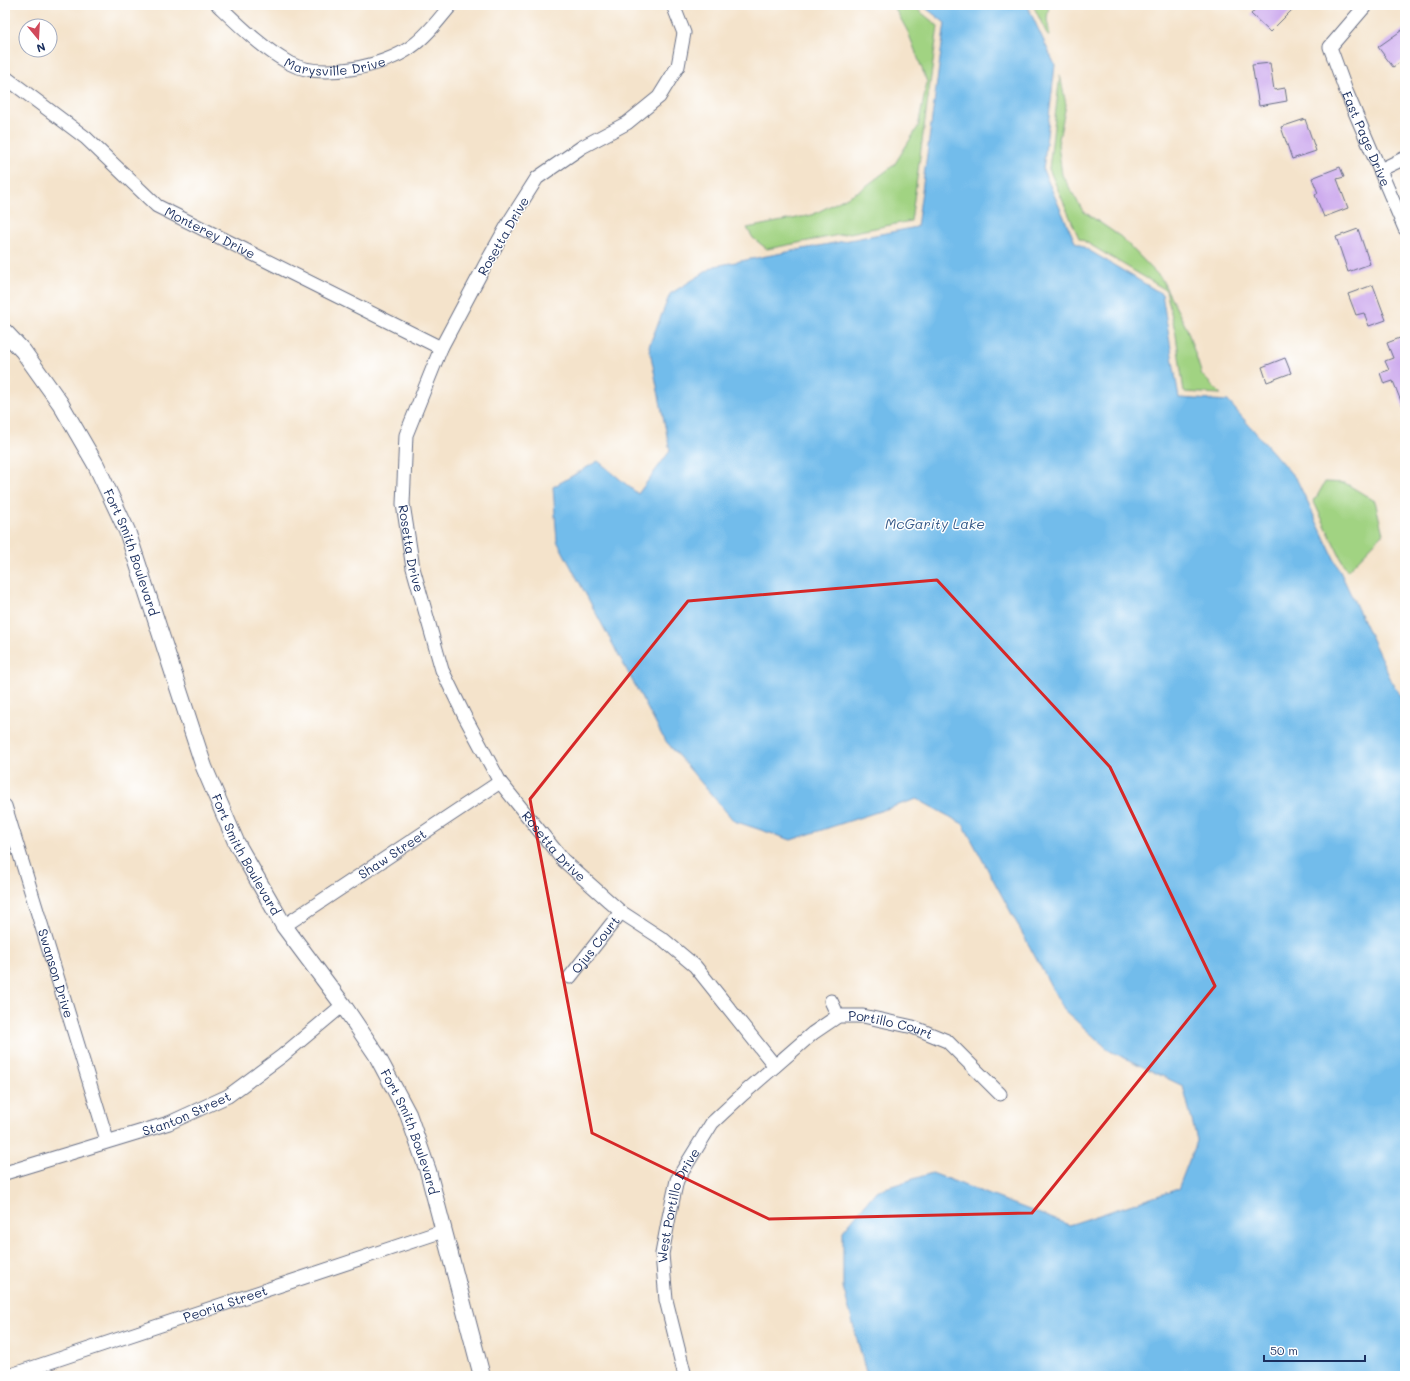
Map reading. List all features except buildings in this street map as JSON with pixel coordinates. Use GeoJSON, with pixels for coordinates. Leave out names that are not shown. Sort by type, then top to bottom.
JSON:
{"type":"FeatureCollection","features":[{"type":"Feature","properties":{"kind":"street","name":"Marysville Drive"},"geometry":{"type":"LineString","coordinates":[[218,5],[264,46],[290,64],[318,70],[339,70],[384,62],[411,47],[451,5]]}},
{"type":"Feature","properties":{"kind":"street","name":"Rosetta Drive"},"geometry":{"type":"LineString","coordinates":[[673,5],[684,33],[678,66],[659,97],[627,123],[582,147],[537,178],[511,219],[441,348],[406,435],[403,504],[413,568],[442,670],[500,782],[563,860],[621,912],[664,940],[695,966],[775,1066]]}},
{"type":"Feature","properties":{"kind":"street","name":"East Page Drive"},"geometry":{"type":"LineString","coordinates":[[1366,5],[1330,47],[1348,97],[1405,229]]}},
{"type":"Feature","properties":{"kind":"street","name":"Monterey Drive"},"geometry":{"type":"LineString","coordinates":[[5,77],[86,138],[157,206],[441,348]]}},
{"type":"Feature","properties":{"kind":"street"},"geometry":{"type":"LineString","coordinates":[[1380,170],[1405,158]]}},
{"type":"Feature","properties":{"kind":"street","name":"Fort Smith Boulevard"},"geometry":{"type":"LineString","coordinates":[[5,332],[23,351],[60,403],[96,465],[127,531],[204,767],[236,842],[284,926],[343,1005],[376,1054],[408,1114],[428,1171],[482,1376]]}},
{"type":"Feature","properties":{"kind":"street","name":"Shaw Street"},"geometry":{"type":"LineString","coordinates":[[284,926],[500,782]]}},
{"type":"Feature","properties":{"kind":"street","name":"Swanson Drive"},"geometry":{"type":"LineString","coordinates":[[5,806],[107,1140]]}},
{"type":"Feature","properties":{"kind":"street","name":"Ojus Court"},"geometry":{"type":"LineString","coordinates":[[570,977],[621,912]]}},
{"type":"Feature","properties":{"kind":"street"},"geometry":{"type":"LineString","coordinates":[[831,1001],[838,1016]]}},
{"type":"Feature","properties":{"kind":"street","name":"Stanton Street"},"geometry":{"type":"LineString","coordinates":[[5,1173],[107,1140],[169,1123],[228,1096],[282,1056],[343,1005]]}},
{"type":"Feature","properties":{"kind":"street","name":"Portillo Court"},"geometry":{"type":"LineString","coordinates":[[775,1066],[813,1033],[838,1016],[863,1016],[913,1027],[947,1041],[1000,1094]]}},
{"type":"Feature","properties":{"kind":"street","name":"West Portillo Drive"},"geometry":{"type":"LineString","coordinates":[[685,1376],[666,1300],[662,1254],[677,1180],[712,1123],[775,1066]]}},
{"type":"Feature","properties":{"kind":"street","name":"Peoria Street"},"geometry":{"type":"LineString","coordinates":[[8,1376],[443,1231]]}},
{"type":"Feature","properties":{"kind":"highlighted area"},"geometry":{"type":"Polygon","coordinates":[[[937,580],[1110,767],[1215,986],[1032,1213],[769,1219],[592,1133],[530,799],[688,601],[937,580]]]}},
{"type":"Feature","properties":{"kind":"green space"},"geometry":{"type":"Polygon","coordinates":[[[893,5],[912,5],[938,26],[911,221],[767,249],[753,238],[747,228],[812,215],[861,190],[894,165],[918,127],[927,82],[908,32],[893,5]]]}},
{"type":"Feature","properties":{"kind":"green space"},"geometry":{"type":"Polygon","coordinates":[[[1033,5],[1049,5],[1047,19],[1050,36],[1048,36],[1033,5]]]}},
{"type":"Feature","properties":{"kind":"green space"},"geometry":{"type":"Polygon","coordinates":[[[1060,75],[1066,105],[1058,144],[1062,175],[1083,211],[1121,237],[1161,278],[1187,329],[1202,375],[1221,394],[1184,392],[1176,335],[1166,290],[1079,238],[1049,169],[1060,75]]]}},
{"type":"Feature","properties":{"kind":"green space"},"geometry":{"type":"Polygon","coordinates":[[[1325,482],[1345,483],[1375,501],[1383,534],[1347,571],[1313,500],[1316,498],[1325,482]]]}},
{"type":"Feature","properties":{"kind":"water","name":"McGarity Lake"},"geometry":{"type":"Polygon","coordinates":[[[922,5],[1027,5],[1055,65],[1043,170],[1075,242],[1162,294],[1179,398],[1228,401],[1297,480],[1393,684],[1405,704],[1405,1376],[867,1376],[843,1287],[843,1231],[876,1191],[932,1173],[1069,1225],[1178,1189],[1197,1140],[1183,1086],[1110,1051],[1064,1010],[963,824],[917,799],[791,840],[734,821],[664,739],[557,541],[553,487],[598,461],[638,494],[670,451],[649,346],[670,294],[715,266],[917,227],[945,23],[922,5]]]}}]}
